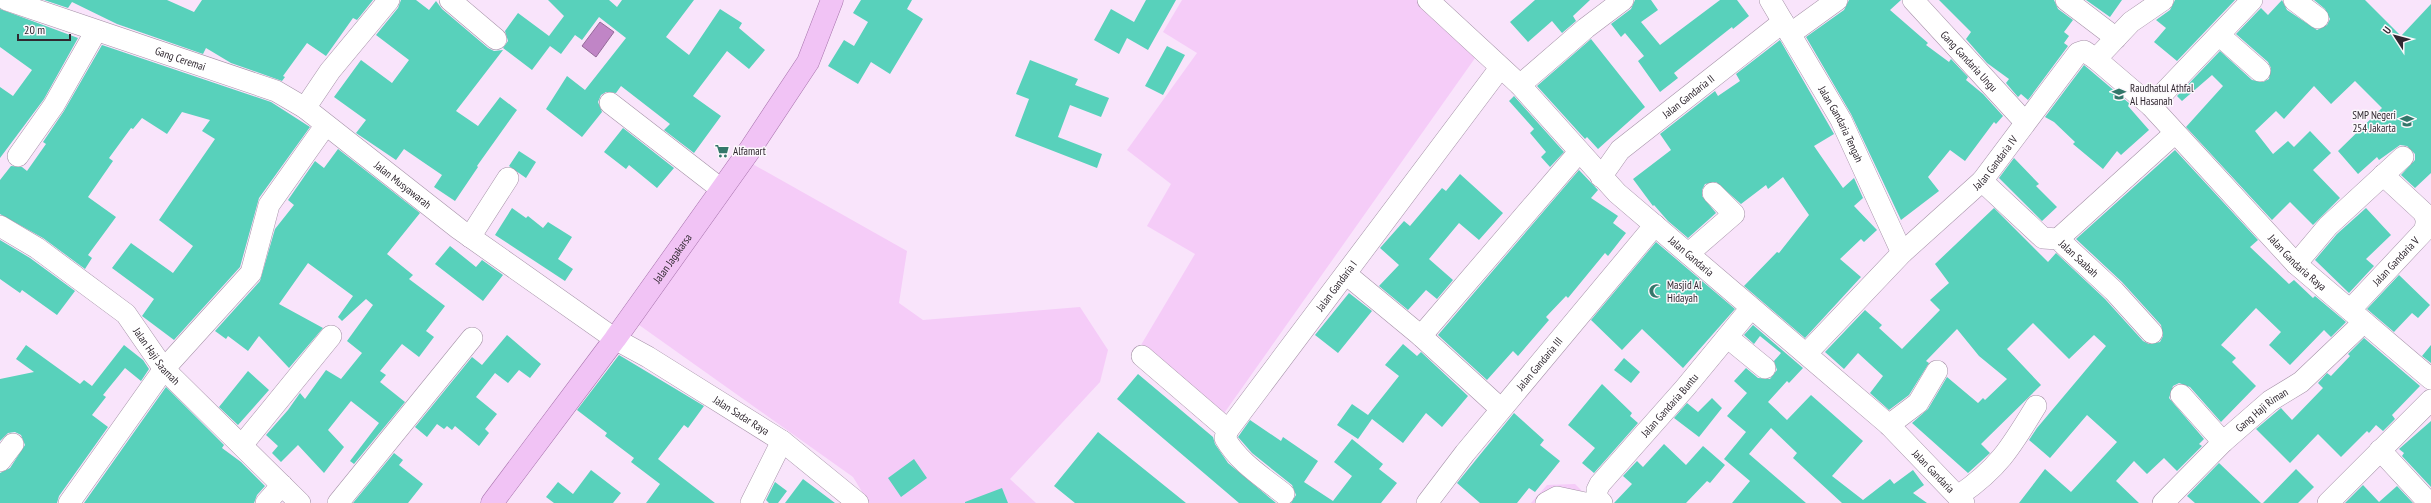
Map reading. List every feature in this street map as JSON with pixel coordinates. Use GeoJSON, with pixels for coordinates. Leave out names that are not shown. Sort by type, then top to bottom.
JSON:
{"type":"FeatureCollection","features":[{"type":"Feature","properties":{"kind":"main road","name":"Jalan Jagakarsa"},"geometry":{"type":"LineString","coordinates":[[492,503],[615,339],[721,189],[808,62],[832,0]]}},
{"type":"Feature","properties":{"kind":"street","name":"Gang Ceremai"},"geometry":{"type":"LineString","coordinates":[[7,0],[276,91],[305,108]]}},
{"type":"Feature","properties":{"kind":"street"},"geometry":{"type":"LineString","coordinates":[[305,108],[330,71],[388,0]]}},
{"type":"Feature","properties":{"kind":"street"},"geometry":{"type":"LineString","coordinates":[[450,0],[496,40]]}},
{"type":"Feature","properties":{"kind":"street","name":"Jalan Gandaria"},"geometry":{"type":"LineString","coordinates":[[1428,0],[1520,86],[1601,177],[1654,225],[1807,353],[1889,425],[1961,499]]}},
{"type":"Feature","properties":{"kind":"street"},"geometry":{"type":"LineString","coordinates":[[1520,86],[1586,28],[1622,0]]}},
{"type":"Feature","properties":{"kind":"street","name":"Jalan Gandaria Tengah"},"geometry":{"type":"LineString","coordinates":[[1770,0],[1841,120],[1902,253]]}},
{"type":"Feature","properties":{"kind":"street","name":"Jalan Gandaria II"},"geometry":{"type":"LineString","coordinates":[[1601,177],[1620,150],[1787,28],[1837,0]]}},
{"type":"Feature","properties":{"kind":"street","name":"Gang Gandaria Ungu"},"geometry":{"type":"LineString","coordinates":[[1913,0],[2026,122]]}},
{"type":"Feature","properties":{"kind":"street"},"geometry":{"type":"LineString","coordinates":[[2066,0],[2116,38]]}},
{"type":"Feature","properties":{"kind":"street"},"geometry":{"type":"LineString","coordinates":[[2096,59],[2131,22],[2163,0]]}},
{"type":"Feature","properties":{"kind":"street"},"geometry":{"type":"LineString","coordinates":[[2151,106],[2252,0]]}},
{"type":"Feature","properties":{"kind":"street"},"geometry":{"type":"LineString","coordinates":[[2294,0],[2318,18]]}},
{"type":"Feature","properties":{"kind":"street"},"geometry":{"type":"LineString","coordinates":[[18,156],[54,105],[96,31]]}},
{"type":"Feature","properties":{"kind":"street"},"geometry":{"type":"LineString","coordinates":[[2218,35],[2260,71]]}},
{"type":"Feature","properties":{"kind":"street","name":"Jalan Gandaria IV"},"geometry":{"type":"LineString","coordinates":[[1807,353],[1902,253],[1982,181],[2078,53],[2086,51],[2096,59],[2151,106],[2175,133]]}},
{"type":"Feature","properties":{"kind":"street","name":"Jalan Gandaria I"},"geometry":{"type":"LineString","coordinates":[[1228,430],[1500,68]]}},
{"type":"Feature","properties":{"kind":"street"},"geometry":{"type":"LineString","coordinates":[[610,103],[721,189]]}},
{"type":"Feature","properties":{"kind":"street","name":"Jalan Musyawarah"},"geometry":{"type":"LineString","coordinates":[[305,108],[325,126],[470,236],[615,339]]}},
{"type":"Feature","properties":{"kind":"street"},"geometry":{"type":"LineString","coordinates":[[69,503],[164,369],[251,273],[269,205],[325,126]]}},
{"type":"Feature","properties":{"kind":"street"},"geometry":{"type":"LineString","coordinates":[[2058,239],[2175,133]]}},
{"type":"Feature","properties":{"kind":"street","name":"Jalan Gandaria Raya"},"geometry":{"type":"LineString","coordinates":[[2175,133],[2296,264],[2431,379]]}},
{"type":"Feature","properties":{"kind":"street"},"geometry":{"type":"LineString","coordinates":[[1421,336],[1579,152]]}},
{"type":"Feature","properties":{"kind":"street"},"geometry":{"type":"LineString","coordinates":[[2296,264],[2328,226],[2403,157]]}},
{"type":"Feature","properties":{"kind":"street","name":"Jalan Gandaria V"},"geometry":{"type":"LineString","coordinates":[[2357,316],[2424,231],[2426,225],[2426,218],[2423,212],[2384,175]]}},
{"type":"Feature","properties":{"kind":"street"},"geometry":{"type":"LineString","coordinates":[[470,236],[508,178]]}},
{"type":"Feature","properties":{"kind":"street","name":"Jalan Saabah"},"geometry":{"type":"LineString","coordinates":[[1982,181],[2043,238],[2058,239],[2114,291],[2152,333]]}},
{"type":"Feature","properties":{"kind":"street"},"geometry":{"type":"LineString","coordinates":[[1689,253],[1734,214],[1713,193]]}},
{"type":"Feature","properties":{"kind":"street","name":"Jalan Gandaria III"},"geometry":{"type":"LineString","coordinates":[[1427,503],[1501,409],[1654,225]]}},
{"type":"Feature","properties":{"kind":"street","name":"Jalan Haji Saamah"},"geometry":{"type":"LineString","coordinates":[[0,226],[37,248],[126,314],[164,369],[300,503]]}},
{"type":"Feature","properties":{"kind":"street"},"geometry":{"type":"LineString","coordinates":[[1346,274],[1421,336],[1501,409]]}},
{"type":"Feature","properties":{"kind":"street","name":"Jalan Gandaria Buntu"},"geometry":{"type":"LineString","coordinates":[[1594,502],[1596,490],[1600,484],[1752,308]]}},
{"type":"Feature","properties":{"kind":"street","name":"Gang Haji Riman"},"geometry":{"type":"LineString","coordinates":[[2163,503],[2223,442],[2270,401],[2301,382],[2357,316]]}},
{"type":"Feature","properties":{"kind":"street"},"geometry":{"type":"LineString","coordinates":[[242,445],[331,336]]}},
{"type":"Feature","properties":{"kind":"street"},"geometry":{"type":"LineString","coordinates":[[1727,337],[1765,368]]}},
{"type":"Feature","properties":{"kind":"street"},"geometry":{"type":"LineString","coordinates":[[338,503],[472,338]]}},
{"type":"Feature","properties":{"kind":"street","name":"Jalan Sadar Raya"},"geometry":{"type":"LineString","coordinates":[[615,339],[648,357],[782,441],[858,503]]}},
{"type":"Feature","properties":{"kind":"street"},"geometry":{"type":"LineString","coordinates":[[1142,356],[1228,430],[1224,438],[1234,452],[1284,494]]}},
{"type":"Feature","properties":{"kind":"street"},"geometry":{"type":"LineString","coordinates":[[1889,425],[1918,403],[1938,371]]}},
{"type":"Feature","properties":{"kind":"street"},"geometry":{"type":"LineString","coordinates":[[2181,395],[2223,442]]}},
{"type":"Feature","properties":{"kind":"street"},"geometry":{"type":"LineString","coordinates":[[2328,503],[2431,400]]}},
{"type":"Feature","properties":{"kind":"street"},"geometry":{"type":"LineString","coordinates":[[1961,499],[1999,463],[2036,406]]}},
{"type":"Feature","properties":{"kind":"street"},"geometry":{"type":"LineString","coordinates":[[751,503],[782,441]]}},
{"type":"Feature","properties":{"kind":"street"},"geometry":{"type":"LineString","coordinates":[[0,461],[13,444]]}},
{"type":"Feature","properties":{"kind":"street"},"geometry":{"type":"LineString","coordinates":[[2380,450],[2429,503]]}},
{"type":"Feature","properties":{"kind":"street"},"geometry":{"type":"LineString","coordinates":[[266,503],[282,485]]}},
{"type":"Feature","properties":{"kind":"street"},"geometry":{"type":"LineString","coordinates":[[1546,503],[1557,497],[1594,502]]}},
{"type":"Feature","properties":{"kind":"shaded area"},"geometry":{"type":"Polygon","coordinates":[[[1182,0],[1421,0],[1480,51],[1220,419],[1141,345],[1195,254],[1147,226],[1171,184],[1127,150],[1197,53],[1163,32],[1182,0]]]}},
{"type":"Feature","properties":{"kind":"shaded area"},"geometry":{"type":"Polygon","coordinates":[[[600,22],[614,32],[596,57],[582,46],[600,22]]]}},
{"type":"Feature","properties":{"kind":"shaded area"},"geometry":{"type":"Polygon","coordinates":[[[733,153],[907,251],[899,303],[923,320],[1080,307],[1108,350],[1100,382],[1010,479],[1036,503],[869,503],[853,477],[625,315],[733,153]]]}},
{"type":"Feature","properties":{"kind":"shaded area"},"geometry":{"type":"Polygon","coordinates":[[[1575,484],[1594,503],[1531,503],[1547,485],[1575,484]]]}},
{"type":"Feature","properties":{"kind":"building"},"geometry":{"type":"Polygon","coordinates":[[[44,0],[167,0],[194,12],[202,0],[373,0],[357,20],[353,18],[326,56],[307,43],[283,76],[285,77],[282,81],[231,63],[206,48],[203,54],[117,24],[72,2],[68,8],[44,0]]]}},
{"type":"Feature","properties":{"kind":"building"},"geometry":{"type":"Polygon","coordinates":[[[401,0],[416,0],[429,10],[436,1],[442,9],[488,48],[494,51],[503,50],[456,111],[478,126],[500,97],[517,110],[477,166],[478,167],[455,201],[434,187],[442,175],[404,149],[396,160],[356,133],[366,120],[334,97],[361,60],[392,83],[409,60],[376,35],[398,8],[401,0]]]}},
{"type":"Feature","properties":{"kind":"building"},"geometry":{"type":"Polygon","coordinates":[[[548,0],[609,0],[617,7],[622,0],[694,0],[666,37],[689,55],[720,9],[742,23],[739,28],[765,50],[749,69],[727,51],[693,96],[721,116],[694,153],[664,130],[670,124],[621,86],[616,93],[606,92],[601,95],[598,102],[602,112],[582,137],[546,109],[567,76],[585,90],[626,38],[599,17],[582,40],[575,35],[561,54],[550,46],[532,70],[503,48],[508,41],[505,31],[518,13],[549,36],[564,16],[548,0]]]}},
{"type":"Feature","properties":{"kind":"building"},"geometry":{"type":"Polygon","coordinates":[[[861,0],[912,0],[907,9],[923,19],[890,74],[871,62],[858,84],[828,66],[844,40],[854,46],[868,22],[853,13],[861,0]]]}},
{"type":"Feature","properties":{"kind":"building"},"geometry":{"type":"Polygon","coordinates":[[[1146,0],[1176,0],[1148,50],[1127,38],[1119,54],[1094,40],[1111,9],[1134,22],[1146,0]]]}},
{"type":"Feature","properties":{"kind":"building"},"geometry":{"type":"Polygon","coordinates":[[[1535,0],[1590,0],[1573,16],[1576,21],[1562,33],[1552,21],[1528,42],[1510,22],[1535,0]]]}},
{"type":"Feature","properties":{"kind":"building"},"geometry":{"type":"Polygon","coordinates":[[[1635,0],[1651,0],[1658,10],[1641,22],[1660,45],[1720,0],[1737,0],[1749,16],[1733,29],[1732,27],[1674,73],[1678,78],[1660,92],[1638,61],[1644,56],[1625,33],[1621,37],[1611,24],[1631,9],[1635,0]]]}},
{"type":"Feature","properties":{"kind":"building"},"geometry":{"type":"Polygon","coordinates":[[[1849,0],[1901,0],[1890,10],[1928,43],[1926,45],[1949,62],[1951,59],[1968,77],[1966,80],[1983,94],[2003,116],[1996,124],[1994,122],[1965,161],[1950,150],[1928,177],[1939,191],[1901,220],[1851,114],[1806,37],[1844,10],[1849,0]]]}},
{"type":"Feature","properties":{"kind":"building"},"geometry":{"type":"Polygon","coordinates":[[[1939,0],[2054,0],[2058,9],[2073,20],[2064,32],[2069,36],[2064,43],[2068,46],[2028,100],[2021,94],[2018,97],[2006,83],[2009,79],[1987,63],[1966,39],[1971,32],[1939,0]]]}},
{"type":"Feature","properties":{"kind":"building"},"geometry":{"type":"Polygon","coordinates":[[[2086,0],[2122,0],[2110,17],[2086,0]]]}},
{"type":"Feature","properties":{"kind":"building"},"geometry":{"type":"Polygon","coordinates":[[[2175,0],[2235,0],[2177,61],[2154,42],[2166,28],[2156,20],[2170,10],[2175,0]]]}},
{"type":"Feature","properties":{"kind":"building"},"geometry":{"type":"Polygon","coordinates":[[[2282,0],[2287,10],[2317,30],[2327,25],[2330,19],[2325,9],[2314,0],[2365,0],[2401,36],[2431,4],[2431,173],[2415,188],[2401,175],[2415,160],[2415,154],[2407,146],[2400,145],[2379,160],[2377,157],[2358,174],[2338,151],[2382,108],[2355,81],[2331,104],[2314,86],[2284,119],[2276,111],[2255,131],[2273,154],[2288,141],[2294,147],[2310,131],[2331,153],[2313,170],[2340,198],[2313,225],[2290,202],[2272,220],[2186,127],[2223,86],[2212,75],[2182,101],[2177,96],[2220,51],[2252,80],[2263,82],[2269,79],[2271,68],[2268,62],[2236,34],[2261,8],[2268,15],[2282,0]]]}},
{"type":"Feature","properties":{"kind":"building"},"geometry":{"type":"Polygon","coordinates":[[[0,9],[78,38],[44,99],[0,158],[0,87],[13,96],[32,70],[0,47],[0,9]]]}},
{"type":"Feature","properties":{"kind":"building"},"geometry":{"type":"Polygon","coordinates":[[[1591,39],[1645,107],[1598,149],[1587,137],[1585,139],[1537,86],[1591,39]]]}},
{"type":"Feature","properties":{"kind":"building"},"geometry":{"type":"Polygon","coordinates":[[[1780,40],[1834,134],[1814,146],[1843,188],[1854,178],[1863,198],[1854,206],[1877,230],[1864,242],[1861,239],[1840,259],[1861,277],[1805,338],[1744,286],[1777,252],[1779,253],[1809,215],[1783,177],[1768,189],[1766,185],[1741,204],[1716,182],[1705,184],[1702,190],[1702,196],[1716,213],[1688,238],[1668,221],[1654,205],[1653,206],[1633,179],[1671,150],[1660,134],[1715,91],[1718,96],[1740,81],[1736,74],[1780,40]]]}},
{"type":"Feature","properties":{"kind":"building"},"geometry":{"type":"Polygon","coordinates":[[[102,45],[271,102],[310,127],[259,198],[240,267],[174,340],[142,316],[154,299],[112,268],[131,243],[173,273],[193,246],[159,220],[215,139],[202,131],[210,120],[182,112],[167,134],[142,118],[133,129],[131,128],[109,158],[113,161],[88,197],[116,217],[88,255],[92,258],[85,269],[43,238],[0,214],[0,180],[11,166],[22,167],[27,171],[46,144],[43,142],[64,111],[102,45]]]}},
{"type":"Feature","properties":{"kind":"building"},"geometry":{"type":"Polygon","coordinates":[[[1167,46],[1185,55],[1163,95],[1145,86],[1167,46]]]}},
{"type":"Feature","properties":{"kind":"building"},"geometry":{"type":"Polygon","coordinates":[[[1030,60],[1078,79],[1075,85],[1109,98],[1101,117],[1070,105],[1058,137],[1102,154],[1097,168],[1015,136],[1029,99],[1016,94],[1030,60]]]}},
{"type":"Feature","properties":{"kind":"building"},"geometry":{"type":"Polygon","coordinates":[[[2084,65],[2130,104],[2128,106],[2149,130],[2121,155],[2117,151],[2103,169],[2073,144],[2075,142],[2054,122],[2045,117],[2084,65]]]}},
{"type":"Feature","properties":{"kind":"building"},"geometry":{"type":"Polygon","coordinates":[[[1514,96],[1564,152],[1550,167],[1541,157],[1546,152],[1530,133],[1534,129],[1509,101],[1514,96]]]}},
{"type":"Feature","properties":{"kind":"building"},"geometry":{"type":"Polygon","coordinates":[[[623,128],[674,168],[657,188],[629,165],[626,169],[604,152],[623,128]]]}},
{"type":"Feature","properties":{"kind":"building"},"geometry":{"type":"Polygon","coordinates":[[[338,149],[420,213],[387,254],[413,275],[409,279],[445,306],[426,331],[434,337],[419,357],[402,344],[380,371],[386,375],[380,382],[405,402],[354,464],[350,461],[379,423],[351,401],[328,430],[344,447],[324,473],[298,445],[281,462],[272,453],[278,446],[266,435],[288,410],[300,393],[305,399],[326,370],[341,379],[362,353],[347,341],[373,305],[366,299],[342,321],[338,317],[353,296],[308,263],[279,304],[323,328],[289,368],[259,336],[248,351],[228,336],[226,339],[215,331],[260,281],[275,229],[294,205],[288,200],[315,161],[324,168],[338,149]]]}},
{"type":"Feature","properties":{"kind":"building"},"geometry":{"type":"Polygon","coordinates":[[[2175,150],[2258,240],[2250,247],[2289,284],[2294,280],[2313,298],[2315,296],[2346,322],[2331,337],[2324,330],[2290,365],[2269,345],[2281,332],[2256,308],[2221,345],[2236,358],[2232,362],[2256,386],[2221,422],[2190,387],[2179,383],[2173,386],[2169,398],[2204,439],[2199,444],[2202,446],[2177,471],[2164,458],[2147,474],[2134,461],[2116,481],[2139,503],[2019,503],[2045,469],[2071,492],[2117,442],[2087,415],[2050,458],[2029,440],[2037,428],[2106,346],[2094,335],[2069,359],[2033,323],[2007,349],[2041,385],[1981,444],[1990,453],[1968,473],[1912,423],[1928,409],[1947,377],[1978,403],[1983,398],[1985,400],[2007,379],[1979,356],[1957,329],[1926,361],[1929,363],[1909,395],[1889,410],[1870,393],[1883,376],[1858,353],[1844,369],[1825,352],[1865,310],[1882,325],[1879,328],[1902,349],[1940,310],[1930,300],[1949,283],[1935,264],[1994,208],[2048,262],[2056,253],[2105,299],[2143,341],[2149,344],[2160,342],[2163,336],[2161,325],[2122,282],[2076,239],[2175,150]]]}},
{"type":"Feature","properties":{"kind":"building"},"geometry":{"type":"Polygon","coordinates":[[[519,151],[536,162],[526,178],[509,166],[519,151]]]}},
{"type":"Feature","properties":{"kind":"building"},"geometry":{"type":"Polygon","coordinates":[[[2014,158],[2039,184],[2036,186],[2057,207],[2042,221],[1999,178],[2014,158]]]}},
{"type":"Feature","properties":{"kind":"building"},"geometry":{"type":"Polygon","coordinates":[[[1579,170],[1598,190],[1591,198],[1618,216],[1613,223],[1626,233],[1608,256],[1605,253],[1568,298],[1566,296],[1546,317],[1549,320],[1518,356],[1513,351],[1487,380],[1438,335],[1579,170]]]}},
{"type":"Feature","properties":{"kind":"building"},"geometry":{"type":"Polygon","coordinates":[[[1460,174],[1503,213],[1479,240],[1459,223],[1429,259],[1453,280],[1437,299],[1426,290],[1408,310],[1379,286],[1399,265],[1380,248],[1404,221],[1410,226],[1442,188],[1446,191],[1460,174]]]}},
{"type":"Feature","properties":{"kind":"building"},"geometry":{"type":"Polygon","coordinates":[[[512,208],[526,218],[528,216],[543,228],[548,222],[572,237],[558,259],[573,269],[565,281],[495,235],[512,208]]]}},
{"type":"Feature","properties":{"kind":"building"},"geometry":{"type":"Polygon","coordinates":[[[2366,208],[2391,235],[2366,259],[2374,266],[2349,293],[2315,260],[2337,234],[2366,208]]]}},
{"type":"Feature","properties":{"kind":"building"},"geometry":{"type":"Polygon","coordinates":[[[0,240],[30,258],[75,291],[57,315],[22,290],[20,293],[0,279],[0,240]]]}},
{"type":"Feature","properties":{"kind":"building"},"geometry":{"type":"Polygon","coordinates":[[[1656,242],[1735,309],[1683,368],[1642,329],[1622,350],[1591,320],[1656,242]]]}},
{"type":"Feature","properties":{"kind":"building"},"geometry":{"type":"Polygon","coordinates":[[[450,246],[476,267],[482,260],[503,275],[483,301],[435,264],[450,246]]]}},
{"type":"Feature","properties":{"kind":"building"},"geometry":{"type":"Polygon","coordinates":[[[2399,275],[2430,305],[2418,318],[2412,313],[2394,332],[2367,309],[2399,275]]]}},
{"type":"Feature","properties":{"kind":"building"},"geometry":{"type":"Polygon","coordinates":[[[1349,293],[1372,311],[1338,353],[1315,335],[1349,293]]]}},
{"type":"Feature","properties":{"kind":"building"},"geometry":{"type":"Polygon","coordinates":[[[1753,325],[1803,368],[1789,383],[1787,381],[1768,402],[1787,420],[1811,395],[1863,441],[1832,476],[1863,500],[1890,479],[1894,484],[1913,470],[1924,485],[1913,493],[1927,503],[1842,503],[1793,458],[1797,453],[1771,428],[1749,454],[1806,503],[1732,503],[1750,481],[1724,459],[1746,432],[1727,416],[1747,393],[1734,381],[1746,368],[1758,378],[1770,379],[1777,370],[1774,361],[1781,353],[1760,336],[1754,344],[1744,335],[1753,325]]]}},
{"type":"Feature","properties":{"kind":"building"},"geometry":{"type":"Polygon","coordinates":[[[507,335],[541,364],[530,378],[519,370],[508,383],[495,373],[476,397],[497,414],[485,429],[489,433],[479,446],[455,426],[452,430],[447,426],[444,429],[437,424],[427,437],[415,427],[472,357],[482,365],[507,335]]]}},
{"type":"Feature","properties":{"kind":"building"},"geometry":{"type":"Polygon","coordinates":[[[2364,338],[2420,386],[2392,415],[2395,419],[2383,431],[2376,425],[2369,433],[2367,431],[2341,457],[2318,434],[2290,463],[2256,429],[2281,408],[2292,420],[2323,388],[2318,383],[2327,373],[2331,376],[2350,356],[2348,354],[2364,338]]]}},
{"type":"Feature","properties":{"kind":"building"},"geometry":{"type":"Polygon","coordinates":[[[1403,344],[1417,356],[1421,352],[1468,396],[1442,427],[1426,413],[1403,443],[1372,419],[1358,439],[1337,425],[1352,404],[1368,415],[1399,376],[1385,365],[1403,344]]]}},
{"type":"Feature","properties":{"kind":"building"},"geometry":{"type":"Polygon","coordinates":[[[26,345],[80,384],[84,380],[92,386],[124,345],[143,360],[149,369],[141,381],[125,368],[103,395],[106,397],[92,415],[108,427],[59,496],[57,503],[0,503],[0,473],[10,468],[25,445],[21,435],[15,432],[8,433],[0,441],[0,379],[34,372],[16,359],[26,345]]]}},
{"type":"Feature","properties":{"kind":"building"},"geometry":{"type":"Polygon","coordinates":[[[2431,345],[2431,363],[2422,356],[2431,345]]]}},
{"type":"Feature","properties":{"kind":"building"},"geometry":{"type":"Polygon","coordinates":[[[619,355],[704,406],[688,428],[684,425],[658,459],[715,503],[646,503],[660,484],[631,462],[634,458],[605,436],[607,433],[577,410],[619,355]]]}},
{"type":"Feature","properties":{"kind":"building"},"geometry":{"type":"Polygon","coordinates":[[[1624,358],[1640,372],[1631,383],[1614,370],[1624,358]]]}},
{"type":"Feature","properties":{"kind":"building"},"geometry":{"type":"Polygon","coordinates":[[[248,371],[269,390],[238,425],[219,407],[248,371]]]}},
{"type":"Feature","properties":{"kind":"building"},"geometry":{"type":"Polygon","coordinates":[[[1138,374],[1213,437],[1215,444],[1228,463],[1276,503],[1239,503],[1117,399],[1138,374]]]}},
{"type":"Feature","properties":{"kind":"building"},"geometry":{"type":"Polygon","coordinates":[[[1602,384],[1632,413],[1630,416],[1638,423],[1594,473],[1582,463],[1595,448],[1568,425],[1602,384]]]}},
{"type":"Feature","properties":{"kind":"building"},"geometry":{"type":"Polygon","coordinates":[[[166,387],[224,445],[222,448],[241,462],[265,486],[257,495],[254,503],[84,503],[166,387]]]}},
{"type":"Feature","properties":{"kind":"building"},"geometry":{"type":"Polygon","coordinates":[[[1712,398],[1722,408],[1699,437],[1674,418],[1687,403],[1698,412],[1712,398]]]}},
{"type":"Feature","properties":{"kind":"building"},"geometry":{"type":"Polygon","coordinates":[[[1514,413],[1544,440],[1540,445],[1560,461],[1535,492],[1529,488],[1517,503],[1480,503],[1457,483],[1514,413]]]}},
{"type":"Feature","properties":{"kind":"building"},"geometry":{"type":"Polygon","coordinates":[[[1250,420],[1281,441],[1283,437],[1318,461],[1304,482],[1333,501],[1352,476],[1334,462],[1352,439],[1383,464],[1379,469],[1397,483],[1381,503],[1291,503],[1296,495],[1292,485],[1252,453],[1238,437],[1250,420]]]}},
{"type":"Feature","properties":{"kind":"building"},"geometry":{"type":"Polygon","coordinates":[[[2431,421],[2431,487],[2402,456],[2404,453],[2399,449],[2431,421]]]}},
{"type":"Feature","properties":{"kind":"building"},"geometry":{"type":"Polygon","coordinates":[[[1098,432],[1186,503],[1075,503],[1054,486],[1098,432]]]}},
{"type":"Feature","properties":{"kind":"building"},"geometry":{"type":"Polygon","coordinates":[[[1664,444],[1686,465],[1703,446],[1725,465],[1710,483],[1707,481],[1686,503],[1614,503],[1632,484],[1623,476],[1637,461],[1643,467],[1664,444]]]}},
{"type":"Feature","properties":{"kind":"building"},"geometry":{"type":"Polygon","coordinates":[[[394,453],[403,460],[399,465],[423,484],[408,503],[353,503],[394,453]]]}},
{"type":"Feature","properties":{"kind":"building"},"geometry":{"type":"Polygon","coordinates":[[[914,459],[927,478],[901,497],[888,478],[914,459]]]}},
{"type":"Feature","properties":{"kind":"building"},"geometry":{"type":"Polygon","coordinates":[[[2219,463],[2261,503],[2195,503],[2187,496],[2219,463]]]}},
{"type":"Feature","properties":{"kind":"building"},"geometry":{"type":"Polygon","coordinates":[[[2296,469],[2314,487],[2298,503],[2263,503],[2296,469]]]}},
{"type":"Feature","properties":{"kind":"building"},"geometry":{"type":"Polygon","coordinates":[[[591,470],[621,493],[613,503],[554,503],[546,497],[558,482],[573,494],[591,470]]]}},
{"type":"Feature","properties":{"kind":"building"},"geometry":{"type":"Polygon","coordinates":[[[803,479],[835,503],[785,503],[803,479]]]}},
{"type":"Feature","properties":{"kind":"building"},"geometry":{"type":"Polygon","coordinates":[[[775,482],[787,491],[778,503],[769,503],[766,500],[775,482]]]}},
{"type":"Feature","properties":{"kind":"building"},"geometry":{"type":"Polygon","coordinates":[[[2363,485],[2379,502],[2397,486],[2413,503],[2345,503],[2363,485]]]}},
{"type":"Feature","properties":{"kind":"building"},"geometry":{"type":"Polygon","coordinates":[[[1002,488],[1008,503],[965,503],[965,502],[1002,488]]]}},
{"type":"Feature","properties":{"kind":"place","name":"Raudhatul Athfal Al Hasanah"},"geometry":{"type":"Point","coordinates":[2119,94]}},
{"type":"Feature","properties":{"kind":"place","name":"SMP Negeri 254 Jakarta"},"geometry":{"type":"Point","coordinates":[2407,121]}},
{"type":"Feature","properties":{"kind":"place","name":"Alfamart"},"geometry":{"type":"Point","coordinates":[722,151]}},
{"type":"Feature","properties":{"kind":"place","name":"Masjid Al Hidayah"},"geometry":{"type":"Point","coordinates":[1656,291]}}]}
